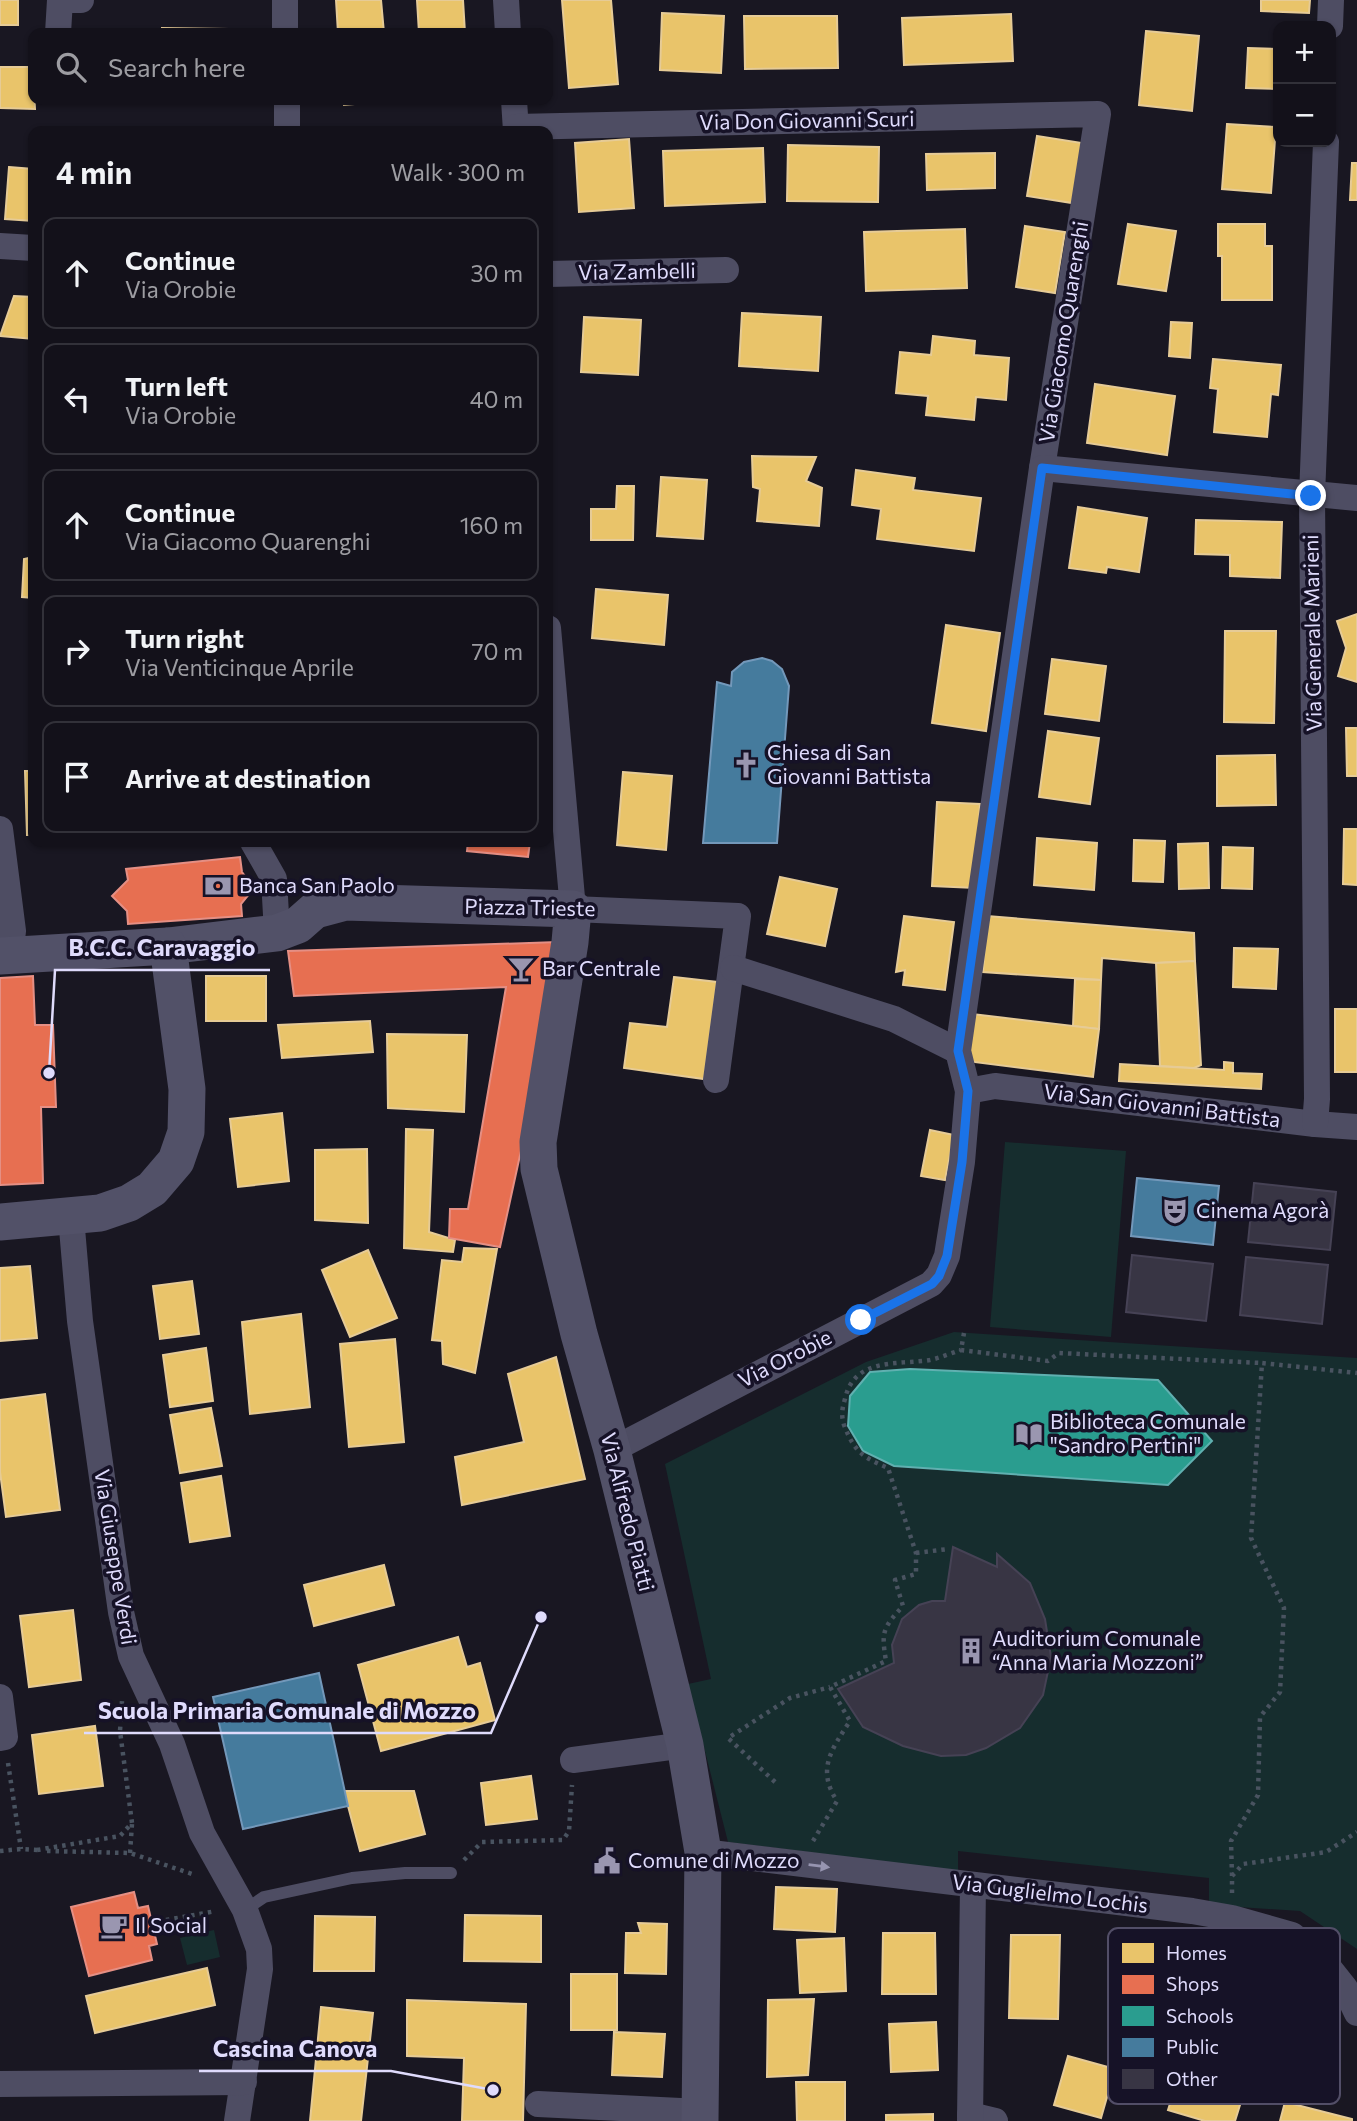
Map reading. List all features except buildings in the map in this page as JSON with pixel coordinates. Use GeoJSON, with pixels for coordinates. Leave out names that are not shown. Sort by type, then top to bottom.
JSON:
{"type":"FeatureCollection","features":[{"type":"Feature","properties":{"kind":"street"},"geometry":{"type":"LineString","coordinates":[[58,28],[60,0],[81,0]]}},
{"type":"Feature","properties":{"kind":"street"},"geometry":{"type":"LineString","coordinates":[[285,0],[285,28]]}},
{"type":"Feature","properties":{"kind":"street"},"geometry":{"type":"LineString","coordinates":[[506,0],[509,28]]}},
{"type":"Feature","properties":{"kind":"street"},"geometry":{"type":"LineString","coordinates":[[1330,21],[1332,0]]}},
{"type":"Feature","properties":{"kind":"street"},"geometry":{"type":"LineString","coordinates":[[287,105],[288,126]]}},
{"type":"Feature","properties":{"kind":"street"},"geometry":{"type":"LineString","coordinates":[[514,105],[516,126]]}},
{"type":"Feature","properties":{"kind":"street","name":"Via Don Giovanni Scuri"},"geometry":{"type":"LineString","coordinates":[[553,128],[1098,114]]}},
{"type":"Feature","properties":{"kind":"street","name":"Via Giacomo Quarenghi"},"geometry":{"type":"LineString","coordinates":[[968,1091],[958,1051],[1042,468],[1098,114]]}},
{"type":"Feature","properties":{"kind":"street","name":"Via Generale Marieni"},"geometry":{"type":"LineString","coordinates":[[1315,1124],[1317,1099],[1311,496],[1326,147]]}},
{"type":"Feature","properties":{"kind":"street"},"geometry":{"type":"LineString","coordinates":[[0,246],[28,248]]}},
{"type":"Feature","properties":{"kind":"street","name":"Via Zambelli"},"geometry":{"type":"LineString","coordinates":[[553,274],[726,270]]}},
{"type":"Feature","properties":{"kind":"street"},"geometry":{"type":"LineString","coordinates":[[1042,468],[1311,496],[1357,498]]}},
{"type":"Feature","properties":{"kind":"street"},"geometry":{"type":"LineString","coordinates":[[553,684],[573,909]]}},
{"type":"Feature","properties":{"kind":"street"},"geometry":{"type":"LineString","coordinates":[[0,829],[13,930],[5,956],[168,946],[277,933],[274,879],[256,847]]}},
{"type":"Feature","properties":{"kind":"street","name":"Piazza Trieste"},"geometry":{"type":"LineString","coordinates":[[277,933],[298,925],[316,909],[345,902],[738,915],[716,1080]]}},
{"type":"Feature","properties":{"kind":"street","name":"Via Alfredo Piatti"},"geometry":{"type":"LineString","coordinates":[[573,909],[538,1142],[539,1169],[685,1745],[703,1852],[700,2116]]}},
{"type":"Feature","properties":{"kind":"street"},"geometry":{"type":"LineString","coordinates":[[0,1222],[71,1217],[109,1210],[129,1203],[152,1189],[176,1161],[186,1132],[187,1089],[168,946]]}},
{"type":"Feature","properties":{"kind":"street"},"geometry":{"type":"LineString","coordinates":[[733,968],[894,1019],[958,1051]]}},
{"type":"Feature","properties":{"kind":"street","name":"Via San Giovanni Battista"},"geometry":{"type":"LineString","coordinates":[[968,1091],[995,1086],[1315,1124],[1357,1126]]}},
{"type":"Feature","properties":{"kind":"street","name":"Via Orobie"},"geometry":{"type":"LineString","coordinates":[[612,1450],[932,1284],[939,1276],[947,1256],[962,1162],[968,1091]]}},
{"type":"Feature","properties":{"kind":"street","name":"Via Giuseppe Verdi"},"geometry":{"type":"LineString","coordinates":[[71,1217],[80,1321],[121,1612],[131,1656],[172,1744],[202,1833],[225,1872],[233,1910],[259,1949],[260,1969],[237,2121]]}},
{"type":"Feature","properties":{"kind":"street"},"geometry":{"type":"LineString","coordinates":[[0,1697],[2,1738]]}},
{"type":"Feature","properties":{"kind":"street"},"geometry":{"type":"LineString","coordinates":[[573,1760],[685,1745]]}},
{"type":"Feature","properties":{"kind":"street","name":"Via Guglielmo Lochis"},"geometry":{"type":"LineString","coordinates":[[703,1852],[1192,1911],[1267,1928]]}},
{"type":"Feature","properties":{"kind":"street"},"geometry":{"type":"LineString","coordinates":[[973,1885],[978,2119]]}},
{"type":"Feature","properties":{"kind":"street","name":"Via Guglielmo Lochis"},"geometry":{"type":"LineString","coordinates":[[1340,1982],[1357,2013]]}},
{"type":"Feature","properties":{"kind":"street"},"geometry":{"type":"LineString","coordinates":[[0,2084],[244,2082]]}},
{"type":"Feature","properties":{"kind":"street"},"geometry":{"type":"LineString","coordinates":[[538,2104],[700,2116]]}},
{"type":"Feature","properties":{"kind":"lane"},"geometry":{"type":"LineString","coordinates":[[233,1910],[264,1897],[352,1878],[405,1873],[451,1873]]}},
{"type":"Feature","properties":{"kind":"path"},"geometry":{"type":"LineString","coordinates":[[961,1350],[964,1333]]}},
{"type":"Feature","properties":{"kind":"path"},"geometry":{"type":"LineString","coordinates":[[775,1782],[728,1738],[790,1698],[830,1687],[886,1661],[883,1641],[887,1625],[903,1606],[895,1580],[916,1574],[916,1553],[888,1468],[866,1459],[851,1443],[841,1416],[847,1386],[866,1370],[888,1363],[931,1360],[961,1350],[1048,1361],[1059,1353],[1262,1363],[1349,1370],[1357,1373]]}},
{"type":"Feature","properties":{"kind":"path"},"geometry":{"type":"LineString","coordinates":[[1232,1918],[1231,1841],[1258,1795],[1260,1717],[1280,1692],[1284,1608],[1251,1538],[1262,1363]]}},
{"type":"Feature","properties":{"kind":"path"},"geometry":{"type":"LineString","coordinates":[[916,1553],[947,1549]]}},
{"type":"Feature","properties":{"kind":"path"},"geometry":{"type":"LineString","coordinates":[[130,1853],[132,1823],[120,1731],[122,1696],[137,1669]]}},
{"type":"Feature","properties":{"kind":"path"},"geometry":{"type":"LineString","coordinates":[[799,1863],[837,1801],[828,1787],[830,1752],[850,1721],[830,1687]]}},
{"type":"Feature","properties":{"kind":"path"},"geometry":{"type":"LineString","coordinates":[[2,1738],[21,1849]]}},
{"type":"Feature","properties":{"kind":"path"},"geometry":{"type":"LineString","coordinates":[[451,1873],[482,1842],[562,1840],[569,1831],[573,1760]]}},
{"type":"Feature","properties":{"kind":"path"},"geometry":{"type":"LineString","coordinates":[[37,1850],[120,1836],[132,1823]]}},
{"type":"Feature","properties":{"kind":"path"},"geometry":{"type":"LineString","coordinates":[[1232,1875],[1243,1864],[1326,1852],[1357,1832]]}},
{"type":"Feature","properties":{"kind":"path"},"geometry":{"type":"LineString","coordinates":[[0,1851],[21,1849],[130,1853],[208,1881],[225,1872]]}},
{"type":"Feature","properties":{"kind":"path"},"geometry":{"type":"LineString","coordinates":[[166,1920],[233,1910]]}},
{"type":"Feature","properties":{"kind":"green space"},"geometry":{"type":"Polygon","coordinates":[[[1005,1142],[1126,1151],[1111,1337],[990,1327],[1005,1142]]]}},
{"type":"Feature","properties":{"kind":"green space"},"geometry":{"type":"Polygon","coordinates":[[[954,1332],[1357,1358],[1357,1949],[1340,1938],[1340,1928],[1326,1928],[1300,1911],[1209,1905],[1209,1878],[958,1851],[958,1871],[728,1842],[688,1684],[711,1679],[665,1464],[866,1362],[954,1332]]]}},
{"type":"Feature","properties":{"kind":"green space"},"geometry":{"type":"Polygon","coordinates":[[[214,1930],[220,1957],[187,1965],[180,1938],[214,1930]]]}},
{"type":"Feature","properties":{"kind":"place","name":"Chiesa di San Giovanni Battista"},"geometry":{"type":"Point","coordinates":[746,765]}},
{"type":"Feature","properties":{"kind":"place","name":"Banca San Paolo"},"geometry":{"type":"Point","coordinates":[218,886]}},
{"type":"Feature","properties":{"kind":"place","name":"Bar Centrale"},"geometry":{"type":"Point","coordinates":[521,969]}},
{"type":"Feature","properties":{"kind":"place","name":"B.C.C. Caravaggio"},"geometry":{"type":"Point","coordinates":[49,1073]}},
{"type":"Feature","properties":{"kind":"place","name":"Cinema Agorà"},"geometry":{"type":"Point","coordinates":[1175,1211]}},
{"type":"Feature","properties":{"kind":"place","name":"Biblioteca Comunale \"Sandro Pertini\""},"geometry":{"type":"Point","coordinates":[1029,1434]}},
{"type":"Feature","properties":{"kind":"place","name":"Scuola Primaria Comunale di Mozzo"},"geometry":{"type":"Point","coordinates":[541,1617]}},
{"type":"Feature","properties":{"kind":"place","name":"Auditorium Comunale “Anna Maria Mozzoni”"},"geometry":{"type":"Point","coordinates":[971,1651]}},
{"type":"Feature","properties":{"kind":"place","name":"Comune di Mozzo"},"geometry":{"type":"Point","coordinates":[607,1861]}},
{"type":"Feature","properties":{"kind":"place","name":"Il Social"},"geometry":{"type":"Point","coordinates":[114,1926]}},
{"type":"Feature","properties":{"kind":"place","name":"Cascina Canova"},"geometry":{"type":"Point","coordinates":[493,2090]}},
{"type":"Feature","properties":{"kind":"route"},"geometry":{"type":"LineString","coordinates":[[861,1320],[932,1284],[939,1276],[947,1256],[962,1162],[968,1091],[958,1051],[1042,468],[1311,496]]}}]}
